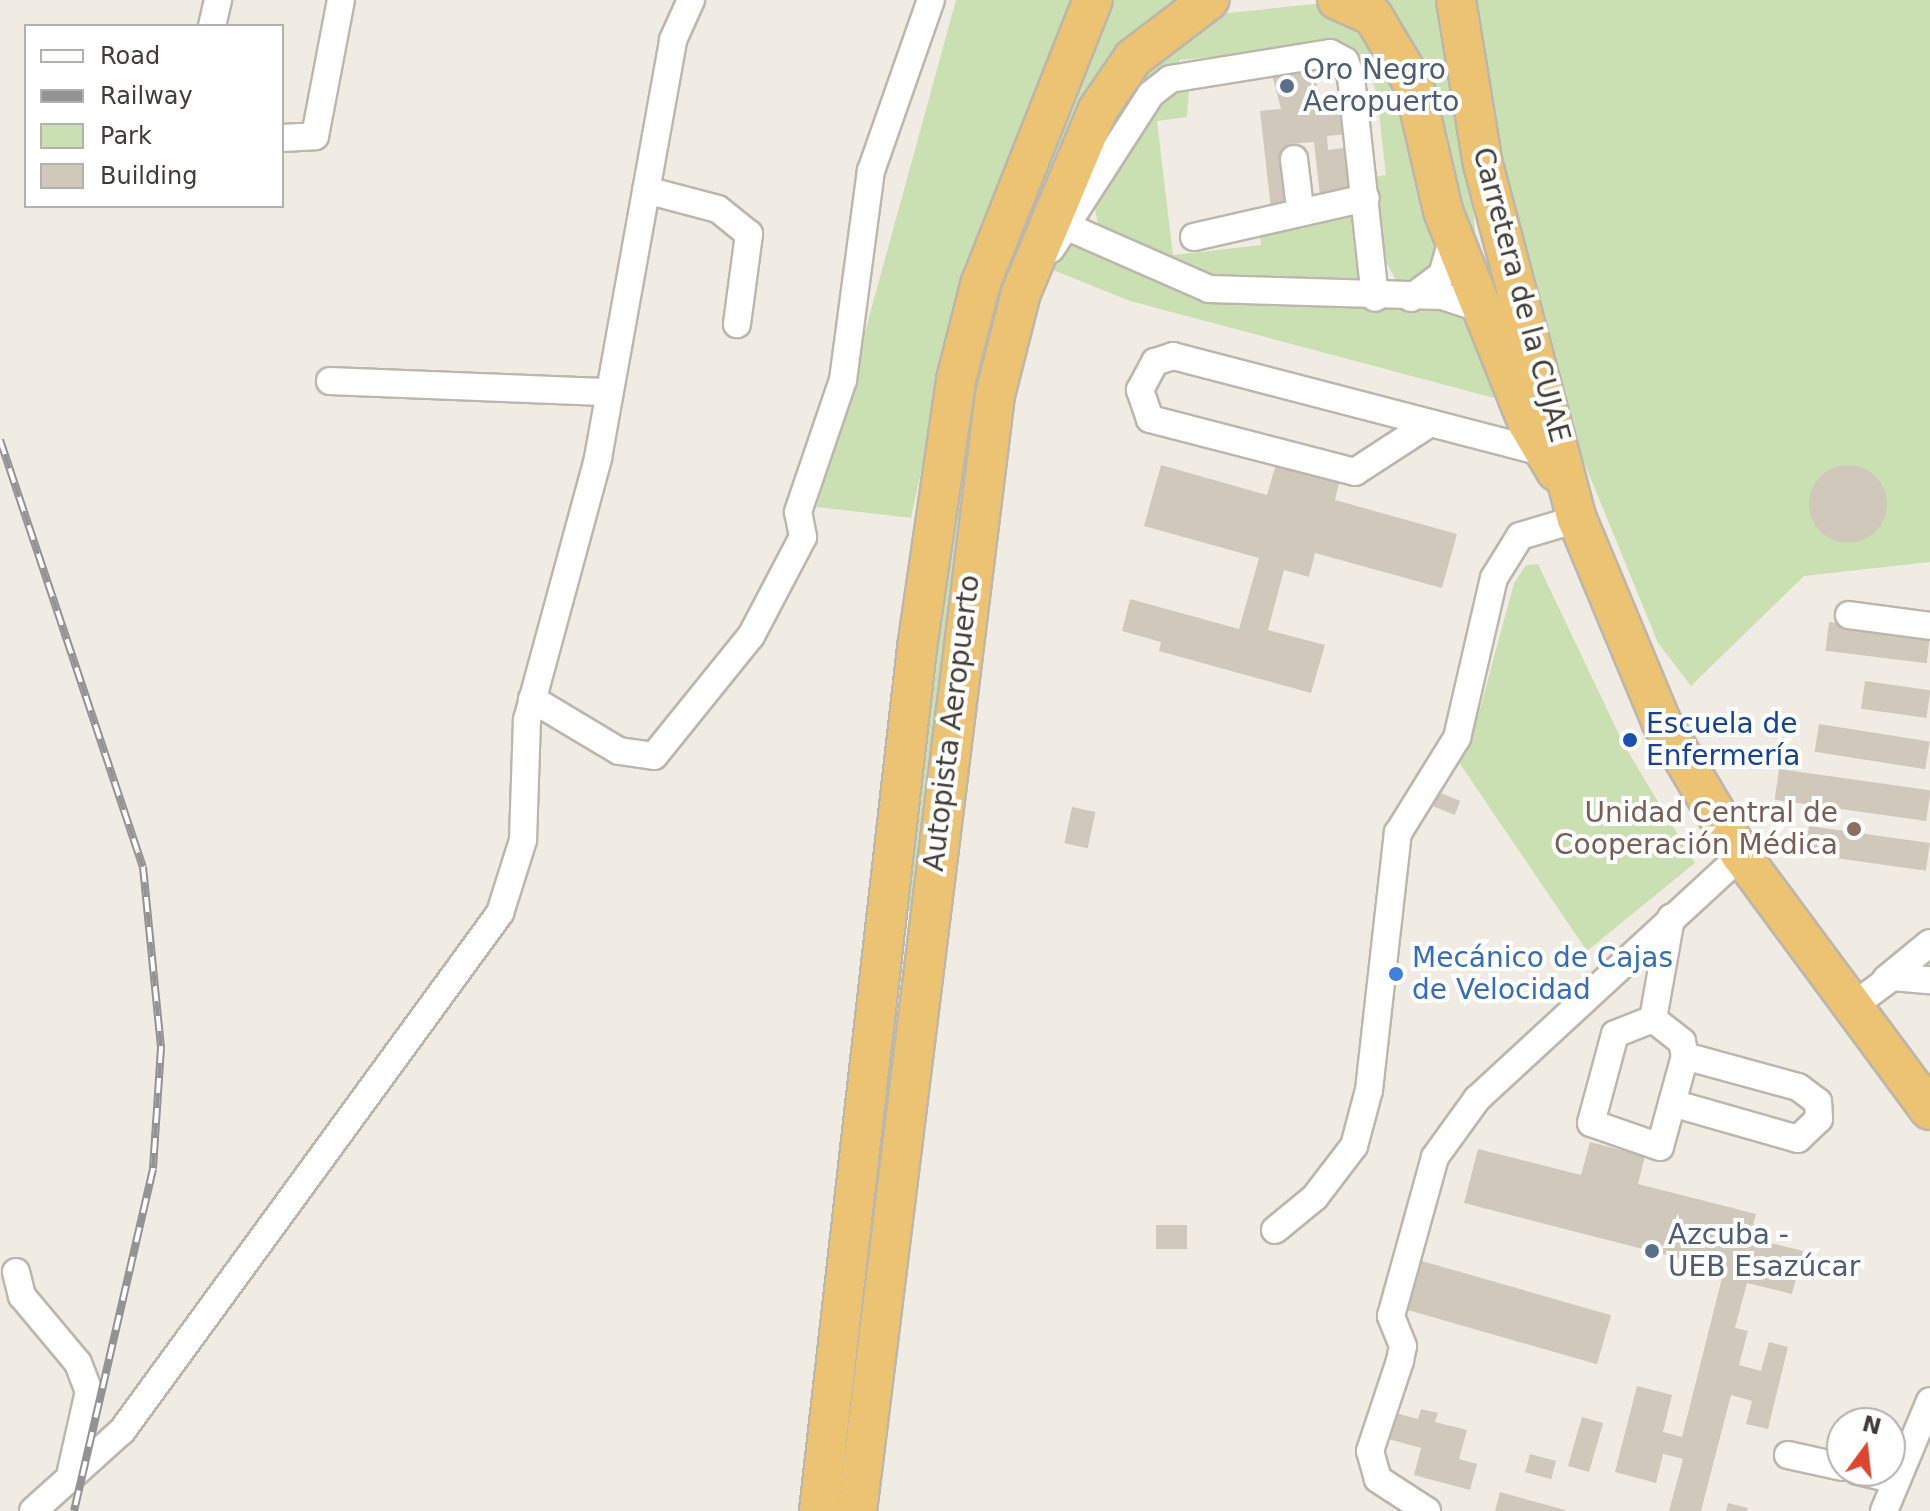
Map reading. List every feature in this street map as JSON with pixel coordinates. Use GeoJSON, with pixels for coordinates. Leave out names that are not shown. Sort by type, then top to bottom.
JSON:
{"type":"FeatureCollection","features":[{"type":"Feature","properties":{"kind":"highway","name":"Autopista Aeropuerto"},"geometry":{"type":"LineString","coordinates":[[819,1511],[917,648],[956,380],[980,285],[1093,0]]}},
{"type":"Feature","properties":{"kind":"highway","name":"Autopista Aeropuerto"},"geometry":{"type":"LineString","coordinates":[[857,1511],[980,479],[1007,349],[1059,190],[1097,111],[1133,58],[1209,0]]}},
{"type":"Feature","properties":{"kind":"highway","name":"Carretera de la CUJAE"},"geometry":{"type":"LineString","coordinates":[[1337,0],[1373,16],[1414,85],[1459,252],[1480,308],[1520,404],[1574,507],[1661,721],[1741,855],[1930,1110]]}},
{"type":"Feature","properties":{"kind":"highway","name":"Carretera de la CUJAE"},"geometry":{"type":"LineString","coordinates":[[1456,0],[1483,164],[1574,507]]}},
{"type":"Feature","properties":{"kind":"highway"},"geometry":{"type":"LineString","coordinates":[[1459,252],[1476,247],[1483,164]]}},
{"type":"Feature","properties":{"kind":"street"},"geometry":{"type":"LineString","coordinates":[[212,24],[218,0]]}},
{"type":"Feature","properties":{"kind":"street"},"geometry":{"type":"LineString","coordinates":[[284,138],[315,136],[341,0]]}},
{"type":"Feature","properties":{"kind":"street"},"geometry":{"type":"LineString","coordinates":[[94,1438],[122,1431],[405,1052],[500,913],[523,840],[532,699],[609,392],[673,40],[691,0]]}},
{"type":"Feature","properties":{"kind":"street"},"geometry":{"type":"LineString","coordinates":[[532,699],[619,751],[654,756],[751,636],[803,537],[798,512],[843,380],[871,171],[931,0]]}},
{"type":"Feature","properties":{"kind":"street"},"geometry":{"type":"LineString","coordinates":[[1007,349],[1037,268],[1068,227],[1151,94],[1170,79],[1315,52],[1339,56],[1349,70],[1375,298]]}},
{"type":"Feature","properties":{"kind":"street"},"geometry":{"type":"LineString","coordinates":[[1294,159],[1300,208]]}},
{"type":"Feature","properties":{"kind":"street"},"geometry":{"type":"LineString","coordinates":[[646,190],[718,209],[749,234],[737,324]]}},
{"type":"Feature","properties":{"kind":"street"},"geometry":{"type":"LineString","coordinates":[[1194,237],[1300,208],[1366,198]]}},
{"type":"Feature","properties":{"kind":"street"},"geometry":{"type":"LineString","coordinates":[[1068,227],[1209,289],[1375,298],[1453,298],[1480,308]]}},
{"type":"Feature","properties":{"kind":"street"},"geometry":{"type":"LineString","coordinates":[[1411,298],[1442,275],[1459,252]]}},
{"type":"Feature","properties":{"kind":"street"},"geometry":{"type":"LineString","coordinates":[[1427,425],[1355,472],[1150,419],[1140,390],[1155,362],[1173,356],[1427,425],[1545,453]]}},
{"type":"Feature","properties":{"kind":"street"},"geometry":{"type":"LineString","coordinates":[[330,381],[609,392]]}},
{"type":"Feature","properties":{"kind":"street"},"geometry":{"type":"LineString","coordinates":[[1486,440],[1520,404]]}},
{"type":"Feature","properties":{"kind":"street"},"geometry":{"type":"LineString","coordinates":[[1275,1230],[1315,1197],[1354,1146],[1369,1090],[1398,833],[1457,738],[1494,578],[1520,536],[1574,507]]}},
{"type":"Feature","properties":{"kind":"street"},"geometry":{"type":"LineString","coordinates":[[1849,615],[1930,626]]}},
{"type":"Feature","properties":{"kind":"street"},"geometry":{"type":"LineString","coordinates":[[1427,1511],[1378,1479],[1370,1451],[1400,1361],[1403,1346],[1391,1316],[1435,1157],[1477,1099],[1741,855]]}},
{"type":"Feature","properties":{"kind":"street"},"geometry":{"type":"LineString","coordinates":[[1653,1019],[1671,918]]}},
{"type":"Feature","properties":{"kind":"street"},"geometry":{"type":"LineString","coordinates":[[1853,1006],[1930,943]]}},
{"type":"Feature","properties":{"kind":"street"},"geometry":{"type":"LineString","coordinates":[[1886,979],[1930,980]]}},
{"type":"Feature","properties":{"kind":"street"},"geometry":{"type":"LineString","coordinates":[[1653,1019],[1682,1042],[1685,1056],[1660,1147],[1591,1123],[1615,1034],[1653,1019]]}},
{"type":"Feature","properties":{"kind":"street"},"geometry":{"type":"LineString","coordinates":[[1672,1103],[1798,1139],[1819,1119],[1818,1102],[1798,1087],[1685,1056]]}},
{"type":"Feature","properties":{"kind":"street"},"geometry":{"type":"LineString","coordinates":[[16,1272],[22,1296],[78,1363],[89,1391],[94,1438],[71,1472],[33,1511]]}},
{"type":"Feature","properties":{"kind":"street"},"geometry":{"type":"LineString","coordinates":[[1906,1458],[1930,1401]]}},
{"type":"Feature","properties":{"kind":"street"},"geometry":{"type":"LineString","coordinates":[[1788,1455],[1826,1463]]}},
{"type":"Feature","properties":{"kind":"street"},"geometry":{"type":"LineString","coordinates":[[1884,1511],[1894,1487]]}},
{"type":"Feature","properties":{"kind":"green space"},"geometry":{"type":"Polygon","coordinates":[[[956,0],[1077,0],[963,279],[911,518],[817,507],[956,0]]]}},
{"type":"Feature","properties":{"kind":"green space"},"geometry":{"type":"Polygon","coordinates":[[[1105,0],[1186,0],[1041,207],[917,911],[906,910],[954,467],[988,302],[1105,0]]]}},
{"type":"Feature","properties":{"kind":"green space"},"geometry":{"type":"Polygon","coordinates":[[[1360,0],[1446,0],[1467,131],[1475,231],[1466,250],[1360,0]]]}},
{"type":"Feature","properties":{"kind":"green space"},"geometry":{"type":"Polygon","coordinates":[[[1468,0],[1930,0],[1930,562],[1804,576],[1691,686],[1658,643],[1577,445],[1500,188],[1468,0]]]}},
{"type":"Feature","properties":{"kind":"green space"},"geometry":{"type":"Polygon","coordinates":[[[1314,4],[1336,8],[1389,56],[1441,261],[1418,284],[1397,282],[1383,256],[1372,177],[1386,175],[1377,96],[1367,61],[1346,46],[1180,60],[1086,187],[1101,118],[1199,16],[1314,4]]]}},
{"type":"Feature","properties":{"kind":"green space"},"geometry":{"type":"Polygon","coordinates":[[[1172,90],[1189,91],[1187,117],[1157,121],[1173,255],[1261,245],[1260,231],[1340,212],[1356,215],[1362,281],[1217,284],[1100,233],[1094,205],[1139,120],[1172,90]]]}},
{"type":"Feature","properties":{"kind":"green space"},"geometry":{"type":"Polygon","coordinates":[[[1070,240],[1220,303],[1459,304],[1496,383],[1494,398],[1130,301],[1043,266],[1070,240]]]}},
{"type":"Feature","properties":{"kind":"green space"},"geometry":{"type":"Polygon","coordinates":[[[1538,564],[1624,745],[1695,863],[1587,951],[1458,761],[1480,709],[1514,583],[1526,565],[1538,564]]]}},
{"type":"Feature","properties":{"kind":"building"},"geometry":{"type":"Polygon","coordinates":[[[1310,57],[1322,105],[1345,103],[1348,134],[1327,136],[1328,150],[1350,147],[1354,191],[1320,195],[1314,142],[1288,144],[1295,207],[1271,209],[1260,111],[1281,109],[1269,63],[1310,57]]]}},
{"type":"Feature","properties":{"kind":"building"},"geometry":{"type":"Polygon","coordinates":[[[1278,457],[1341,475],[1335,500],[1457,534],[1442,588],[1315,553],[1309,577],[1284,570],[1268,630],[1325,645],[1311,693],[1159,651],[1161,642],[1122,631],[1130,599],[1239,629],[1259,558],[1144,526],[1161,465],[1267,495],[1278,457]]]}},
{"type":"Feature","properties":{"kind":"building"},"geometry":{"type":"Polygon","coordinates":[[[1848,465],[1863,468],[1875,477],[1884,489],[1887,504],[1884,519],[1875,531],[1863,540],[1848,543],[1833,540],[1821,531],[1812,519],[1809,504],[1812,489],[1821,477],[1833,468],[1848,465]]]}},
{"type":"Feature","properties":{"kind":"building"},"geometry":{"type":"Polygon","coordinates":[[[1829,622],[1930,634],[1927,663],[1825,651],[1829,622]]]}},
{"type":"Feature","properties":{"kind":"building"},"geometry":{"type":"Polygon","coordinates":[[[1865,681],[1930,690],[1926,718],[1861,709],[1865,681]]]}},
{"type":"Feature","properties":{"kind":"building"},"geometry":{"type":"Polygon","coordinates":[[[1819,724],[1930,742],[1925,769],[1815,752],[1819,724]]]}},
{"type":"Feature","properties":{"kind":"building"},"geometry":{"type":"Polygon","coordinates":[[[1779,769],[1930,790],[1926,821],[1775,800],[1779,769]]]}},
{"type":"Feature","properties":{"kind":"building"},"geometry":{"type":"Polygon","coordinates":[[[1438,792],[1460,801],[1455,815],[1432,806],[1438,792]]]}},
{"type":"Feature","properties":{"kind":"building"},"geometry":{"type":"Polygon","coordinates":[[[1072,807],[1095,812],[1088,848],[1064,843],[1072,807]]]}},
{"type":"Feature","properties":{"kind":"building"},"geometry":{"type":"Polygon","coordinates":[[[1809,826],[1930,843],[1926,871],[1805,854],[1809,826]]]}},
{"type":"Feature","properties":{"kind":"building"},"geometry":{"type":"Polygon","coordinates":[[[1590,1142],[1645,1156],[1638,1184],[1756,1214],[1750,1238],[1803,1251],[1792,1294],[1747,1283],[1735,1328],[1748,1331],[1739,1365],[1761,1371],[1769,1342],[1788,1347],[1768,1429],[1746,1424],[1752,1401],[1731,1395],[1701,1511],[1669,1511],[1683,1459],[1663,1454],[1656,1483],[1615,1472],[1637,1386],[1672,1395],[1663,1432],[1682,1437],[1724,1270],[1464,1203],[1478,1149],[1581,1175],[1590,1142]]]}},
{"type":"Feature","properties":{"kind":"building"},"geometry":{"type":"Polygon","coordinates":[[[1156,1225],[1187,1225],[1187,1249],[1156,1249],[1156,1225]]]}},
{"type":"Feature","properties":{"kind":"building"},"geometry":{"type":"Polygon","coordinates":[[[1415,1259],[1611,1315],[1597,1364],[1401,1308],[1415,1259]]]}},
{"type":"Feature","properties":{"kind":"building"},"geometry":{"type":"Polygon","coordinates":[[[1421,1409],[1438,1413],[1435,1422],[1467,1430],[1459,1459],[1477,1464],[1470,1490],[1414,1475],[1421,1448],[1377,1436],[1384,1410],[1418,1419],[1421,1409]]]}},
{"type":"Feature","properties":{"kind":"building"},"geometry":{"type":"Polygon","coordinates":[[[1582,1417],[1603,1423],[1589,1472],[1568,1466],[1582,1417]]]}},
{"type":"Feature","properties":{"kind":"building"},"geometry":{"type":"Polygon","coordinates":[[[1530,1454],[1556,1461],[1551,1479],[1525,1472],[1530,1454]]]}},
{"type":"Feature","properties":{"kind":"building"},"geometry":{"type":"Polygon","coordinates":[[[1500,1492],[1565,1510],[1565,1511],[1495,1511],[1500,1492]]]}},
{"type":"Feature","properties":{"kind":"building"},"geometry":{"type":"Polygon","coordinates":[[[1728,1503],[1748,1508],[1747,1511],[1726,1511],[1728,1503]]]}},
{"type":"Feature","properties":{"kind":"railway"},"geometry":{"type":"LineString","coordinates":[[0,440],[143,867],[161,1048],[153,1169],[74,1511]]}},
{"type":"Feature","properties":{"kind":"place","name":"Oro Negro Aeropuerto"},"geometry":{"type":"Point","coordinates":[1287,86]}},
{"type":"Feature","properties":{"kind":"place","name":"Escuela de Enfermería"},"geometry":{"type":"Point","coordinates":[1630,740]}},
{"type":"Feature","properties":{"kind":"place","name":"Unidad Central de Cooperación Médica"},"geometry":{"type":"Point","coordinates":[1854,829]}},
{"type":"Feature","properties":{"kind":"place","name":"Mecánico de Cajas de Velocidad"},"geometry":{"type":"Point","coordinates":[1396,974]}},
{"type":"Feature","properties":{"kind":"place","name":"Azcuba - UEB Esazúcar"},"geometry":{"type":"Point","coordinates":[1652,1251]}}]}
